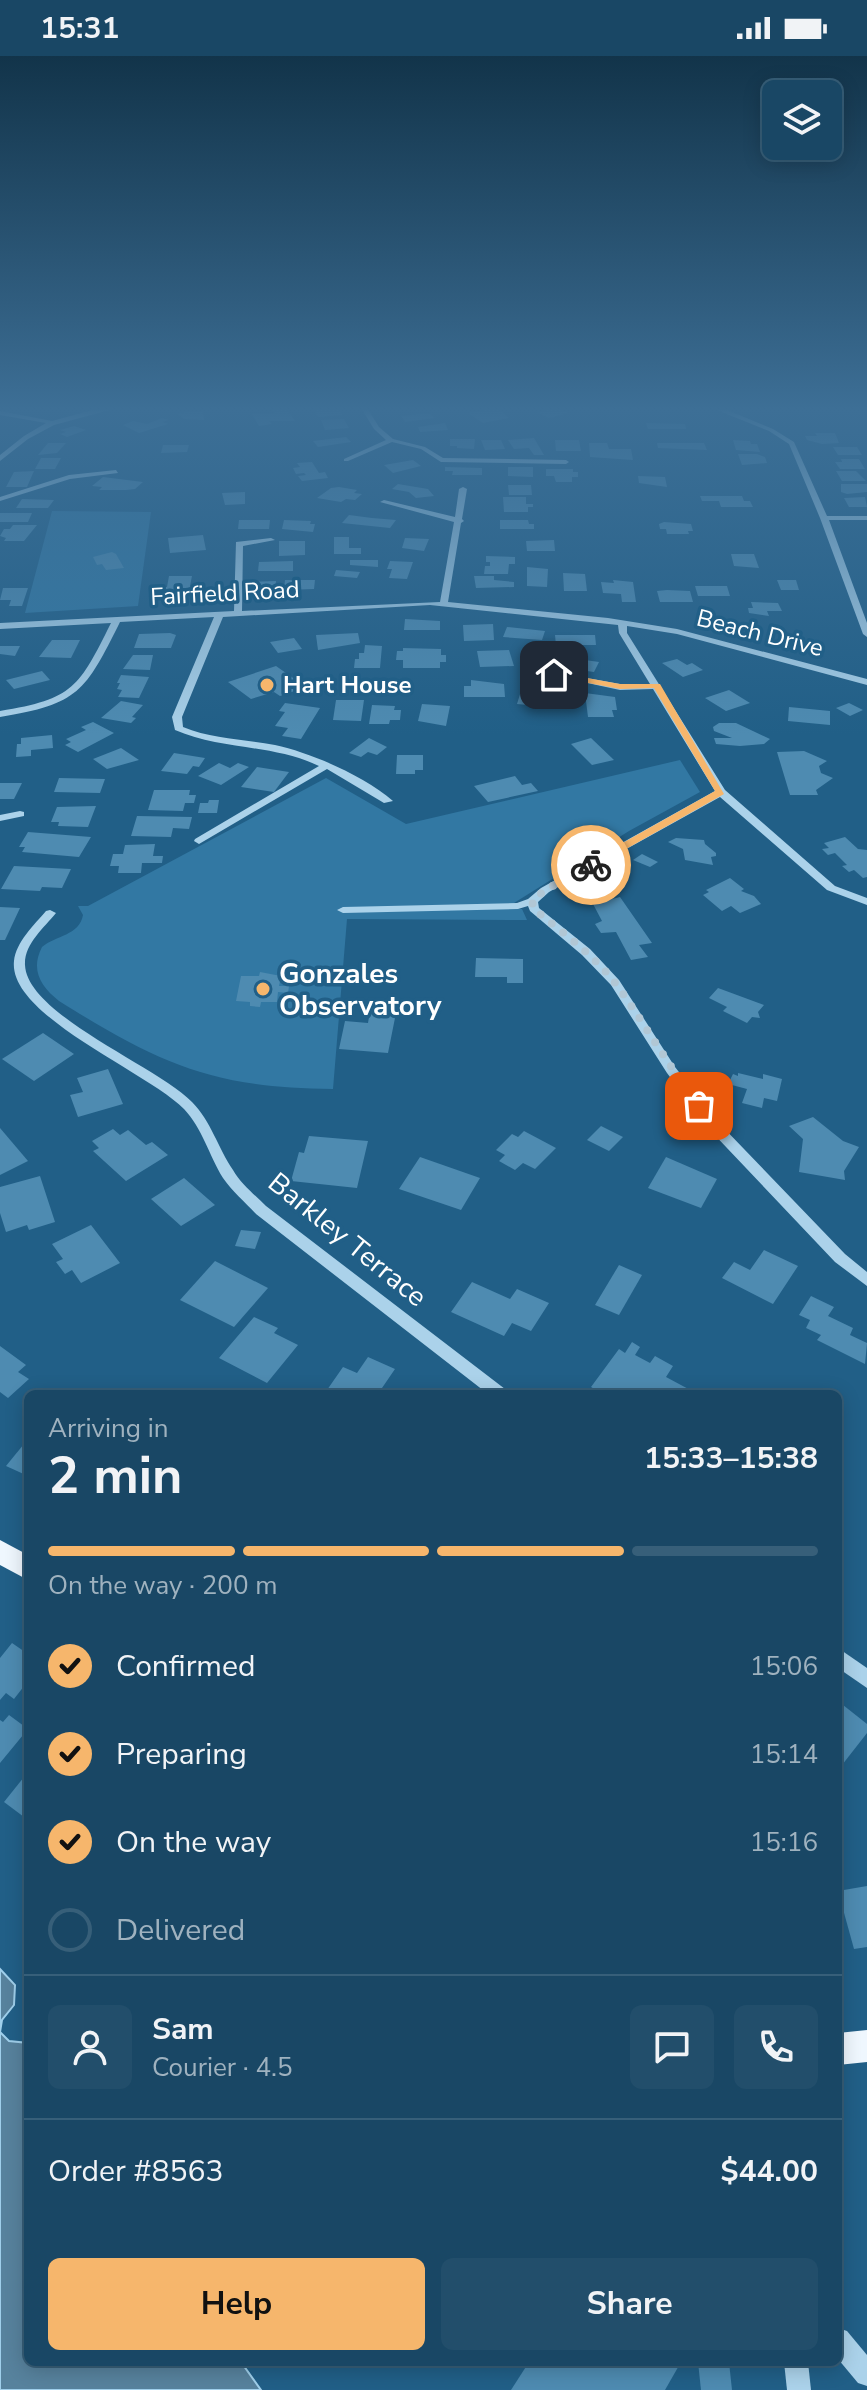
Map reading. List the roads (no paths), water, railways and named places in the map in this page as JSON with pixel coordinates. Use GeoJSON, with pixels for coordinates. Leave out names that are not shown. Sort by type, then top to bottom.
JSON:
{"type":"FeatureCollection","features":[{"type":"Feature","properties":{"kind":"main road"},"geometry":{"type":"LineString","coordinates":[[0,1551],[24,1566]]}},
{"type":"Feature","properties":{"kind":"main road"},"geometry":{"type":"LineString","coordinates":[[842,2049],[867,2046]]}},
{"type":"Feature","properties":{"kind":"street"},"geometry":{"type":"LineString","coordinates":[[444,517],[460,521]]}},
{"type":"Feature","properties":{"kind":"street"},"geometry":{"type":"LineString","coordinates":[[444,604],[460,517]]}},
{"type":"Feature","properties":{"kind":"street"},"geometry":{"type":"LineString","coordinates":[[867,518],[824,518],[867,634]]}},
{"type":"Feature","properties":{"kind":"street"},"geometry":{"type":"LineString","coordinates":[[238,612],[239,544],[271,540]]}},
{"type":"Feature","properties":{"kind":"street","name":"Fairfield Road"},"geometry":{"type":"LineString","coordinates":[[0,626],[404,603],[444,604],[643,627]]}},
{"type":"Feature","properties":{"kind":"street"},"geometry":{"type":"LineString","coordinates":[[220,613],[177,717],[178,728],[193,735],[288,751],[327,765],[388,801]]}},
{"type":"Feature","properties":{"kind":"street"},"geometry":{"type":"LineString","coordinates":[[0,714],[34,709],[68,696],[85,682],[117,619]]}},
{"type":"Feature","properties":{"kind":"street"},"geometry":{"type":"LineString","coordinates":[[622,623],[623,633],[721,792],[831,888],[867,902]]}},
{"type":"Feature","properties":{"kind":"street","name":"Beach Drive"},"geometry":{"type":"LineString","coordinates":[[643,627],[865,679]]}},
{"type":"Feature","properties":{"kind":"street"},"geometry":{"type":"LineString","coordinates":[[554,675],[620,687],[657,686]]}},
{"type":"Feature","properties":{"kind":"street"},"geometry":{"type":"LineString","coordinates":[[199,841],[327,765]]}},
{"type":"Feature","properties":{"kind":"street"},"geometry":{"type":"LineString","coordinates":[[343,910],[492,909],[532,901],[545,890],[721,792]]}},
{"type":"Feature","properties":{"kind":"street"},"geometry":{"type":"LineString","coordinates":[[0,818],[20,814]]}},
{"type":"Feature","properties":{"kind":"street"},"geometry":{"type":"LineString","coordinates":[[532,901],[534,909],[586,952],[615,983],[671,1070],[713,1125],[840,1258],[867,1280]]}},
{"type":"Feature","properties":{"kind":"street","name":"Barkley Terrace"},"geometry":{"type":"LineString","coordinates":[[50,913],[26,941],[18,967],[27,992],[84,1037],[167,1085],[190,1106],[215,1144],[228,1175],[261,1210],[494,1390]]}},
{"type":"Feature","properties":{"kind":"street"},"geometry":{"type":"LineString","coordinates":[[842,1660],[867,1679]]}},
{"type":"Feature","properties":{"kind":"street"},"geometry":{"type":"LineString","coordinates":[[842,2345],[867,2374]]}},
{"type":"Feature","properties":{"kind":"street"},"geometry":{"type":"LineString","coordinates":[[796,2366],[799,2390]]}},
{"type":"Feature","properties":{"kind":"place","name":"Hart House"},"geometry":{"type":"Point","coordinates":[267,685]}},
{"type":"Feature","properties":{"kind":"place","name":"Gonzales Observatory"},"geometry":{"type":"Point","coordinates":[263,989]}}]}
